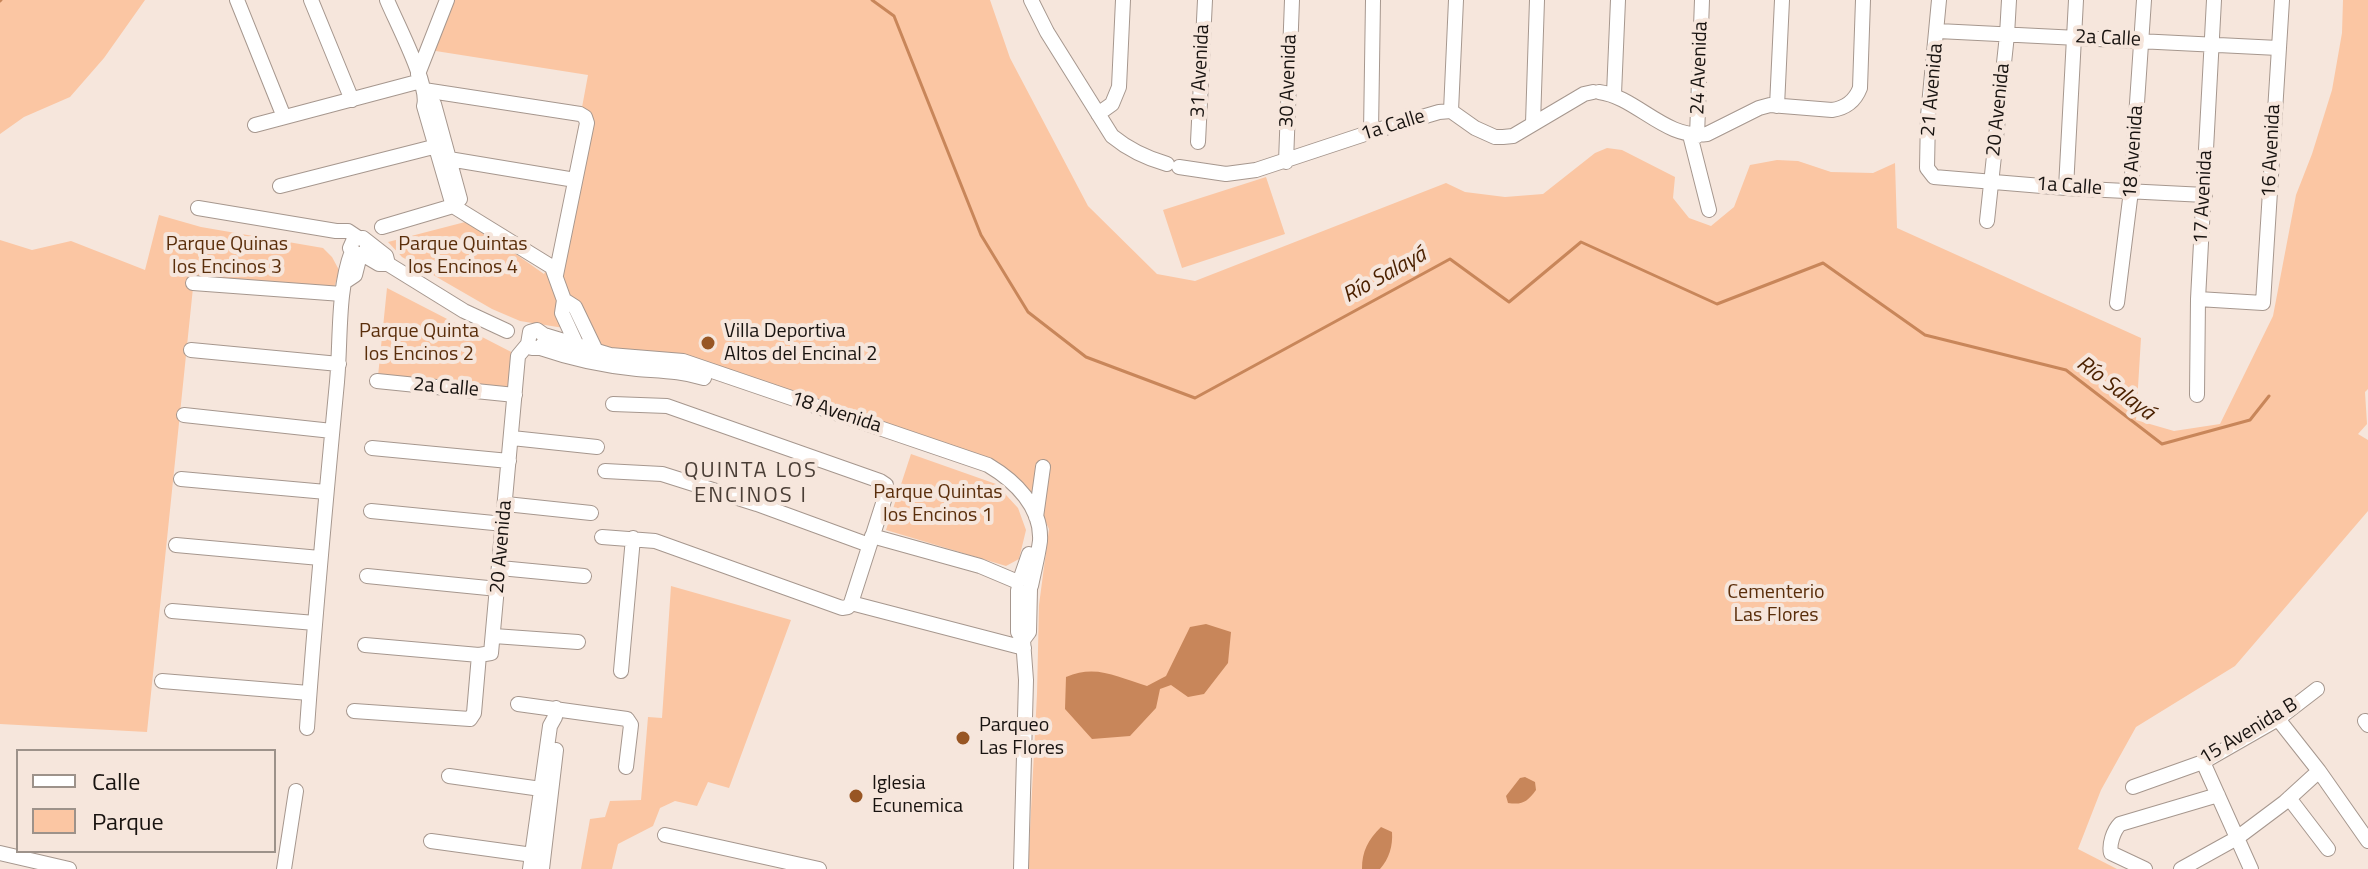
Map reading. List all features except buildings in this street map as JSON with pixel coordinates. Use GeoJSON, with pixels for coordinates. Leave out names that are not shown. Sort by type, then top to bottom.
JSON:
{"type":"FeatureCollection","features":[{"type":"Feature","properties":{"kind":"street"},"geometry":{"type":"LineString","coordinates":[[237,0],[284,117]]}},
{"type":"Feature","properties":{"kind":"street"},"geometry":{"type":"LineString","coordinates":[[311,0],[352,100]]}},
{"type":"Feature","properties":{"kind":"street"},"geometry":{"type":"LineString","coordinates":[[387,0],[423,86],[434,104],[443,150],[461,201],[457,208]]}},
{"type":"Feature","properties":{"kind":"street"},"geometry":{"type":"LineString","coordinates":[[423,86],[447,0]]}},
{"type":"Feature","properties":{"kind":"street","name":"1a Calle"},"geometry":{"type":"LineString","coordinates":[[1031,0],[1047,32],[1112,136],[1146,158],[1226,174],[1286,162],[1439,112],[1451,111],[1475,128],[1495,137],[1513,136],[1584,94],[1602,93]]}},
{"type":"Feature","properties":{"kind":"street"},"geometry":{"type":"LineString","coordinates":[[1098,114],[1112,104],[1119,87],[1123,0]]}},
{"type":"Feature","properties":{"kind":"street","name":"31 Avenida"},"geometry":{"type":"LineString","coordinates":[[1198,142],[1205,0]]}},
{"type":"Feature","properties":{"kind":"street","name":"30 Avenida"},"geometry":{"type":"LineString","coordinates":[[1286,162],[1292,0]]}},
{"type":"Feature","properties":{"kind":"street"},"geometry":{"type":"LineString","coordinates":[[1371,132],[1373,0]]}},
{"type":"Feature","properties":{"kind":"street"},"geometry":{"type":"LineString","coordinates":[[1451,111],[1456,0]]}},
{"type":"Feature","properties":{"kind":"street"},"geometry":{"type":"LineString","coordinates":[[1533,123],[1537,0]]}},
{"type":"Feature","properties":{"kind":"street"},"geometry":{"type":"LineString","coordinates":[[1618,0],[1602,93],[1694,135],[1717,130],[1759,108],[1777,106],[1832,110],[1857,97],[1860,88],[1863,0]]}},
{"type":"Feature","properties":{"kind":"street","name":"24 Avenida"},"geometry":{"type":"LineString","coordinates":[[1702,0],[1694,135],[1709,210]]}},
{"type":"Feature","properties":{"kind":"street"},"geometry":{"type":"LineString","coordinates":[[1777,106],[1782,0]]}},
{"type":"Feature","properties":{"kind":"street","name":"21 Avenida"},"geometry":{"type":"LineString","coordinates":[[1934,177],[1927,168],[1928,116],[1939,0]]}},
{"type":"Feature","properties":{"kind":"street","name":"20 Avenida"},"geometry":{"type":"LineString","coordinates":[[1987,221],[2009,0]]}},
{"type":"Feature","properties":{"kind":"street"},"geometry":{"type":"LineString","coordinates":[[2066,188],[2076,0]]}},
{"type":"Feature","properties":{"kind":"street","name":"18 Avenida"},"geometry":{"type":"LineString","coordinates":[[2117,303],[2131,191],[2144,0]]}},
{"type":"Feature","properties":{"kind":"street","name":"17 Avenida"},"geometry":{"type":"LineString","coordinates":[[2197,395],[2198,299],[2214,0]]}},
{"type":"Feature","properties":{"kind":"street","name":"16 Avenida"},"geometry":{"type":"LineString","coordinates":[[2198,299],[2263,303],[2282,0]]}},
{"type":"Feature","properties":{"kind":"street","name":"2a Calle"},"geometry":{"type":"LineString","coordinates":[[1938,31],[2278,48]]}},
{"type":"Feature","properties":{"kind":"street"},"geometry":{"type":"LineString","coordinates":[[255,125],[352,100],[423,86],[580,114],[587,123],[556,275]]}},
{"type":"Feature","properties":{"kind":"street"},"geometry":{"type":"LineString","coordinates":[[280,186],[443,150],[575,180]]}},
{"type":"Feature","properties":{"kind":"street","name":"1a Calle"},"geometry":{"type":"LineString","coordinates":[[1934,177],[2205,195]]}},
{"type":"Feature","properties":{"kind":"street","name":"18 Avenida"},"geometry":{"type":"LineString","coordinates":[[198,208],[336,231],[339,241],[386,256],[388,264],[464,311],[507,331],[513,328],[534,342],[638,369],[692,374],[995,478],[1016,497],[1032,530],[1024,585],[1029,632],[1024,644],[1026,690],[1021,869]]}},
{"type":"Feature","properties":{"kind":"street"},"geometry":{"type":"LineString","coordinates":[[382,227],[457,208],[552,267],[564,300],[562,313],[577,346]]}},
{"type":"Feature","properties":{"kind":"street"},"geometry":{"type":"LineString","coordinates":[[307,728],[344,287],[355,275],[358,248]]}},
{"type":"Feature","properties":{"kind":"street"},"geometry":{"type":"LineString","coordinates":[[193,283],[344,287]]}},
{"type":"Feature","properties":{"kind":"street"},"geometry":{"type":"LineString","coordinates":[[564,300],[575,307],[595,359]]}},
{"type":"Feature","properties":{"kind":"street","name":"20 Avenida"},"geometry":{"type":"LineString","coordinates":[[494,636],[518,356],[534,342]]}},
{"type":"Feature","properties":{"kind":"street","name":"18 Avenida"},"geometry":{"type":"LineString","coordinates":[[534,342],[577,346],[595,359],[683,361],[977,460],[1011,481],[1023,493],[1036,517],[1040,541],[1024,585]]}},
{"type":"Feature","properties":{"kind":"street"},"geometry":{"type":"LineString","coordinates":[[191,350],[339,364]]}},
{"type":"Feature","properties":{"kind":"street","name":"2a Calle"},"geometry":{"type":"LineString","coordinates":[[377,381],[515,395]]}},
{"type":"Feature","properties":{"kind":"street"},"geometry":{"type":"LineString","coordinates":[[602,537],[655,541],[842,608],[851,603],[887,491],[886,485],[880,481],[667,406],[613,404]]}},
{"type":"Feature","properties":{"kind":"street"},"geometry":{"type":"LineString","coordinates":[[184,415],[332,431]]}},
{"type":"Feature","properties":{"kind":"street"},"geometry":{"type":"LineString","coordinates":[[512,438],[597,447]]}},
{"type":"Feature","properties":{"kind":"street"},"geometry":{"type":"LineString","coordinates":[[372,448],[509,461]]}},
{"type":"Feature","properties":{"kind":"street"},"geometry":{"type":"LineString","coordinates":[[1036,517],[1043,467]]}},
{"type":"Feature","properties":{"kind":"street"},"geometry":{"type":"LineString","coordinates":[[605,471],[662,474],[870,540],[980,566],[1024,585]]}},
{"type":"Feature","properties":{"kind":"street"},"geometry":{"type":"LineString","coordinates":[[181,479],[326,492]]}},
{"type":"Feature","properties":{"kind":"street"},"geometry":{"type":"LineString","coordinates":[[506,504],[591,513]]}},
{"type":"Feature","properties":{"kind":"street"},"geometry":{"type":"LineString","coordinates":[[371,511],[504,524]]}},
{"type":"Feature","properties":{"kind":"street"},"geometry":{"type":"LineString","coordinates":[[621,671],[633,538]]}},
{"type":"Feature","properties":{"kind":"street"},"geometry":{"type":"LineString","coordinates":[[176,545],[320,558]]}},
{"type":"Feature","properties":{"kind":"street"},"geometry":{"type":"LineString","coordinates":[[500,568],[584,576]]}},
{"type":"Feature","properties":{"kind":"street"},"geometry":{"type":"LineString","coordinates":[[367,576],[498,589]]}},
{"type":"Feature","properties":{"kind":"street"},"geometry":{"type":"LineString","coordinates":[[851,603],[1024,644]]}},
{"type":"Feature","properties":{"kind":"street"},"geometry":{"type":"LineString","coordinates":[[172,611],[315,623]]}},
{"type":"Feature","properties":{"kind":"street"},"geometry":{"type":"LineString","coordinates":[[365,645],[479,655],[491,653],[494,636],[578,642]]}},
{"type":"Feature","properties":{"kind":"street"},"geometry":{"type":"LineString","coordinates":[[354,711],[470,719],[474,713],[479,655]]}},
{"type":"Feature","properties":{"kind":"street"},"geometry":{"type":"LineString","coordinates":[[162,681],[309,693]]}},
{"type":"Feature","properties":{"kind":"street","name":"15 Avenida B"},"geometry":{"type":"LineString","coordinates":[[2133,787],[2203,762],[2278,719],[2317,689]]}},
{"type":"Feature","properties":{"kind":"street"},"geometry":{"type":"LineString","coordinates":[[518,704],[555,713],[627,719],[631,725],[626,767]]}},
{"type":"Feature","properties":{"kind":"street"},"geometry":{"type":"LineString","coordinates":[[537,862],[541,789],[550,726],[555,713]]}},
{"type":"Feature","properties":{"kind":"street"},"geometry":{"type":"LineString","coordinates":[[537,862],[559,727],[555,713]]}},
{"type":"Feature","properties":{"kind":"street"},"geometry":{"type":"LineString","coordinates":[[2278,719],[2368,841]]}},
{"type":"Feature","properties":{"kind":"street"},"geometry":{"type":"LineString","coordinates":[[2203,762],[2251,869]]}},
{"type":"Feature","properties":{"kind":"street"},"geometry":{"type":"LineString","coordinates":[[2181,869],[2237,838],[2319,771]]}},
{"type":"Feature","properties":{"kind":"street"},"geometry":{"type":"LineString","coordinates":[[449,776],[541,789]]}},
{"type":"Feature","properties":{"kind":"street"},"geometry":{"type":"LineString","coordinates":[[284,869],[296,791]]}},
{"type":"Feature","properties":{"kind":"street"},"geometry":{"type":"LineString","coordinates":[[2145,869],[2111,853],[2116,828],[2120,824],[2218,795]]}},
{"type":"Feature","properties":{"kind":"street"},"geometry":{"type":"LineString","coordinates":[[2289,798],[2328,849]]}},
{"type":"Feature","properties":{"kind":"street"},"geometry":{"type":"LineString","coordinates":[[665,835],[819,869]]}},
{"type":"Feature","properties":{"kind":"street"},"geometry":{"type":"LineString","coordinates":[[431,841],[537,862]]}},
{"type":"Feature","properties":{"kind":"street"},"geometry":{"type":"LineString","coordinates":[[0,853],[69,869]]}},
{"type":"Feature","properties":{"kind":"green space"},"geometry":{"type":"Polygon","coordinates":[[[0,0],[145,0],[104,58],[70,97],[24,117],[0,134],[0,0]]]}},
{"type":"Feature","properties":{"kind":"green space"},"geometry":{"type":"Polygon","coordinates":[[[442,0],[990,0],[1010,58],[1088,206],[1157,274],[1195,281],[1446,183],[1465,192],[1505,197],[1543,194],[1595,153],[1607,148],[1622,150],[1675,177],[1673,198],[1689,218],[1711,226],[1734,207],[1750,165],[1777,160],[1798,161],[1831,172],[1873,173],[1895,163],[1897,228],[2141,338],[2136,420],[2174,431],[2220,424],[2273,316],[2296,195],[2332,90],[2342,33],[2343,0],[2368,0],[2368,389],[2365,392],[2367,424],[2358,434],[2368,440],[2368,511],[2235,666],[2136,727],[2101,790],[2078,849],[2117,869],[1028,869],[1039,605],[1049,529],[1036,502],[1012,477],[812,402],[601,349],[596,337],[520,321],[492,309],[402,257],[388,242],[469,221],[544,274],[555,253],[588,75],[423,49],[442,0]]]}},
{"type":"Feature","properties":{"kind":"green space"},"geometry":{"type":"Polygon","coordinates":[[[1266,177],[1285,234],[1182,268],[1163,210],[1266,177]]]}},
{"type":"Feature","properties":{"kind":"green space","name":"Parque Quinas los Encinos 3"},"geometry":{"type":"Polygon","coordinates":[[[159,215],[201,227],[323,248],[339,270],[334,289],[194,278],[147,732],[0,724],[0,240],[32,250],[71,241],[145,270],[159,215]]]}},
{"type":"Feature","properties":{"kind":"green space","name":"Parque Quinta los Encinos 2"},"geometry":{"type":"Polygon","coordinates":[[[387,288],[519,356],[508,389],[378,376],[387,288]]]}},
{"type":"Feature","properties":{"kind":"green space","name":"Parque Quintas los Encinos 1"},"geometry":{"type":"Polygon","coordinates":[[[911,454],[996,484],[1018,508],[1026,530],[1019,559],[1006,566],[886,530],[911,454]]]}},
{"type":"Feature","properties":{"kind":"green space"},"geometry":{"type":"Polygon","coordinates":[[[671,586],[791,620],[729,788],[708,782],[697,806],[675,801],[660,808],[653,826],[618,844],[612,869],[581,869],[590,819],[605,817],[610,801],[641,800],[648,717],[662,718],[671,586]]]}},
{"type":"Feature","properties":{"kind":"shaded area"},"geometry":{"type":"Polygon","coordinates":[[[1206,624],[1231,632],[1228,663],[1204,694],[1188,697],[1171,685],[1160,689],[1156,708],[1130,736],[1092,739],[1065,709],[1066,677],[1097,672],[1147,686],[1166,676],[1190,627],[1206,624]]]}},
{"type":"Feature","properties":{"kind":"shaded area"},"geometry":{"type":"Polygon","coordinates":[[[1520,778],[1535,782],[1536,790],[1524,802],[1508,803],[1506,796],[1520,778]]]}},
{"type":"Feature","properties":{"kind":"shaded area"},"geometry":{"type":"Polygon","coordinates":[[[1381,827],[1392,832],[1388,857],[1380,869],[1362,869],[1367,846],[1381,827]]]}},
{"type":"Feature","properties":{"kind":"waterway","name":"Río Salayá"},"geometry":{"type":"LineString","coordinates":[[872,0],[894,16],[981,235],[1028,312],[1086,357],[1195,398],[1450,259],[1509,302],[1581,242],[1717,304],[1823,263],[1925,335],[2066,370],[2162,444],[2250,420],[2269,396]]}},
{"type":"Feature","properties":{"kind":"place","name":"Villa Deportiva Altos del Encinal 2"},"geometry":{"type":"Point","coordinates":[708,343]}},
{"type":"Feature","properties":{"kind":"place","name":"Parqueo Las Flores"},"geometry":{"type":"Point","coordinates":[963,738]}},
{"type":"Feature","properties":{"kind":"place","name":"Iglesia Ecunemica"},"geometry":{"type":"Point","coordinates":[856,796]}},
{"type":"Feature","properties":{"kind":"district","name":"QUINTA LOS ENCINOS I"},"geometry":{"type":"Point","coordinates":[751,484]}},
{"type":"Feature","properties":{"kind":"park label","name":"Parque Quintas los Encinos 4"},"geometry":{"type":"Point","coordinates":[463,256]}},
{"type":"Feature","properties":{"kind":"park label","name":"Cementerio Las Flores"},"geometry":{"type":"Point","coordinates":[1776,604]}}]}
